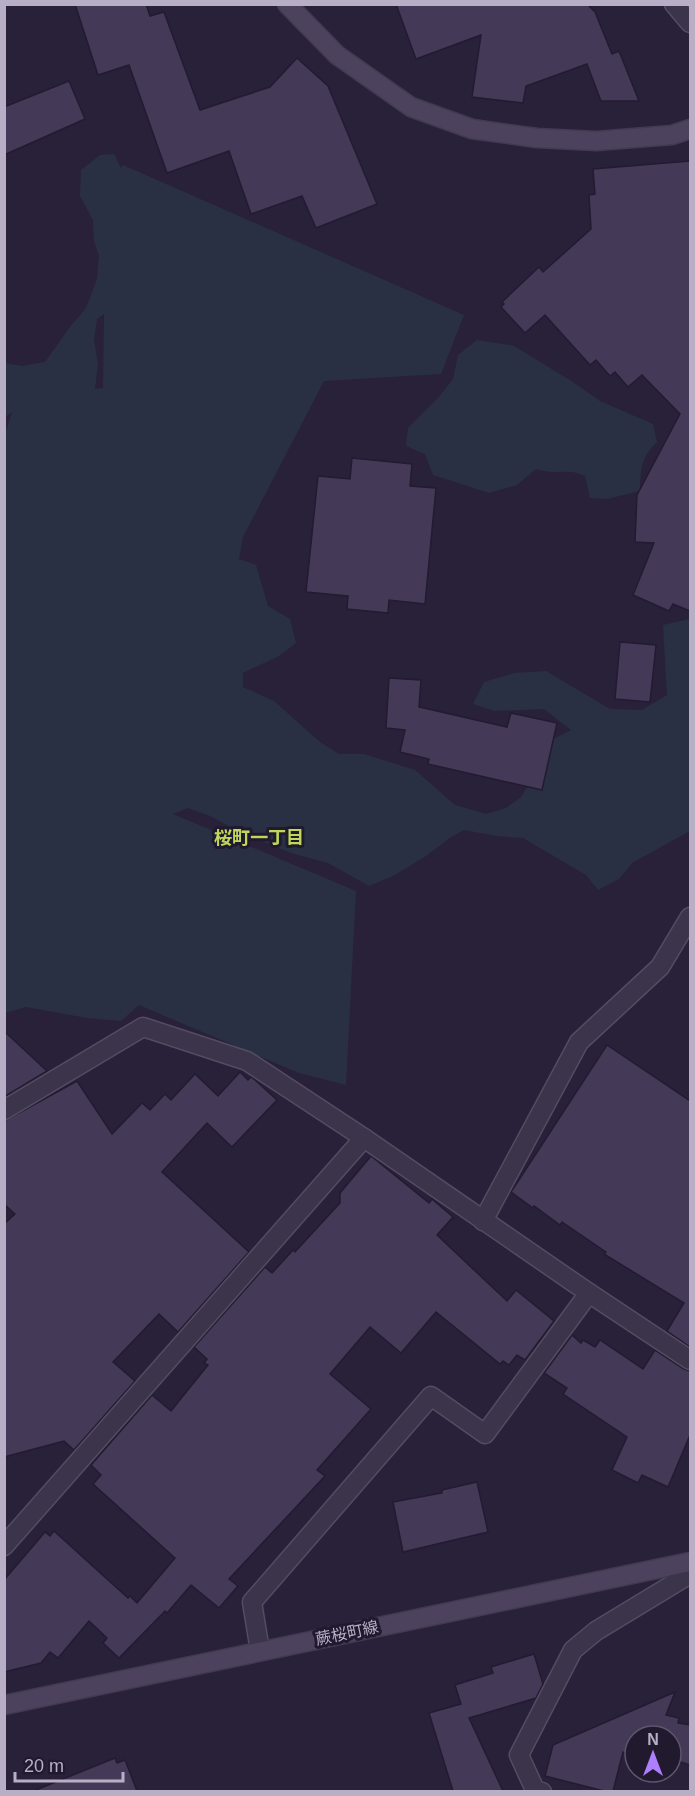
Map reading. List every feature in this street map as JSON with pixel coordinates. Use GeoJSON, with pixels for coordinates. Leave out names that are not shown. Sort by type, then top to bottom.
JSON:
{"type":"FeatureCollection","features":[{"type":"Feature","properties":{"kind":"main road"},"geometry":{"type":"LineString","coordinates":[[287,4],[337,55],[411,107],[472,129],[537,138],[596,141],[672,135],[690,129]]}},
{"type":"Feature","properties":{"kind":"main road","name":"蕨桜町線"},"geometry":{"type":"LineString","coordinates":[[4,1705],[690,1562]]}},
{"type":"Feature","properties":{"kind":"street"},"geometry":{"type":"LineString","coordinates":[[674,4],[690,23]]}},
{"type":"Feature","properties":{"kind":"street"},"geometry":{"type":"LineString","coordinates":[[483,1221],[579,1042],[660,967],[690,917]]}},
{"type":"Feature","properties":{"kind":"street"},"geometry":{"type":"LineString","coordinates":[[4,1110],[143,1027],[247,1061],[690,1360]]}},
{"type":"Feature","properties":{"kind":"street"},"geometry":{"type":"LineString","coordinates":[[4,1546],[364,1138]]}},
{"type":"Feature","properties":{"kind":"street"},"geometry":{"type":"LineString","coordinates":[[260,1651],[252,1602],[431,1396],[485,1434],[589,1293]]}},
{"type":"Feature","properties":{"kind":"street"},"geometry":{"type":"LineString","coordinates":[[542,1791],[535,1790],[519,1755],[573,1650],[596,1631],[690,1574]]}},
{"type":"Feature","properties":{"kind":"shaded area"},"geometry":{"type":"Polygon","coordinates":[[[114,154],[121,168],[123,165],[464,315],[441,374],[324,381],[243,537],[239,559],[256,565],[268,606],[290,619],[296,643],[279,656],[243,673],[243,687],[274,701],[320,742],[339,754],[364,754],[415,770],[455,805],[486,814],[506,808],[521,797],[536,773],[542,745],[571,730],[544,709],[494,711],[473,704],[484,682],[514,673],[546,671],[610,709],[642,710],[667,695],[663,625],[690,619],[690,831],[632,863],[619,879],[598,890],[586,875],[523,838],[464,830],[395,875],[369,886],[328,863],[291,853],[240,832],[210,816],[188,808],[173,814],[356,891],[346,1085],[299,1073],[139,1005],[121,1021],[87,1018],[26,1007],[5,1013],[4,437],[12,412],[5,417],[4,363],[22,366],[45,362],[86,308],[97,279],[99,256],[94,241],[93,220],[80,196],[81,170],[100,155],[114,154]],[[104,314],[97,319],[94,340],[98,364],[95,389],[103,388],[104,314]]]}},
{"type":"Feature","properties":{"kind":"shaded area"},"geometry":{"type":"Polygon","coordinates":[[[477,340],[514,346],[600,401],[653,424],[657,442],[642,464],[640,491],[607,499],[590,498],[585,476],[573,472],[550,472],[536,469],[517,485],[489,493],[433,475],[425,454],[406,446],[408,428],[438,398],[453,379],[458,355],[477,340]]]}},
{"type":"Feature","properties":{"kind":"building"},"geometry":{"type":"Polygon","coordinates":[[[75,4],[146,4],[150,16],[164,12],[200,110],[270,87],[297,58],[328,86],[377,204],[316,228],[302,196],[251,214],[229,151],[167,173],[129,65],[98,75],[75,4]]]}},
{"type":"Feature","properties":{"kind":"building"},"geometry":{"type":"Polygon","coordinates":[[[396,4],[587,4],[595,12],[612,54],[619,51],[639,101],[601,101],[587,64],[526,86],[523,103],[472,97],[481,35],[416,59],[396,4]]]}},
{"type":"Feature","properties":{"kind":"building"},"geometry":{"type":"Polygon","coordinates":[[[69,81],[85,119],[4,155],[4,107],[69,81]]]}},
{"type":"Feature","properties":{"kind":"building"},"geometry":{"type":"Polygon","coordinates":[[[690,161],[690,611],[673,604],[669,611],[633,595],[654,543],[635,542],[637,495],[680,414],[642,375],[628,387],[615,372],[610,376],[596,360],[590,365],[545,315],[525,333],[501,307],[504,304],[502,302],[539,267],[543,272],[591,229],[589,195],[595,194],[593,169],[690,161]]]}},
{"type":"Feature","properties":{"kind":"building"},"geometry":{"type":"Polygon","coordinates":[[[352,458],[412,464],[410,486],[436,488],[425,604],[389,600],[388,613],[347,609],[348,596],[306,592],[318,476],[350,479],[352,458]]]}},
{"type":"Feature","properties":{"kind":"building"},"geometry":{"type":"Polygon","coordinates":[[[620,642],[656,645],[650,702],[615,699],[620,642]]]}},
{"type":"Feature","properties":{"kind":"building"},"geometry":{"type":"Polygon","coordinates":[[[389,678],[421,680],[419,707],[507,727],[511,713],[557,723],[542,790],[428,764],[429,759],[400,752],[405,730],[386,728],[389,678]]]}},
{"type":"Feature","properties":{"kind":"building"},"geometry":{"type":"Polygon","coordinates":[[[4,1031],[47,1071],[4,1097],[4,1031]]]}},
{"type":"Feature","properties":{"kind":"building"},"geometry":{"type":"Polygon","coordinates":[[[607,1045],[690,1101],[690,1347],[667,1331],[684,1303],[604,1254],[606,1252],[562,1222],[560,1225],[511,1192],[607,1045]]]}},
{"type":"Feature","properties":{"kind":"building"},"geometry":{"type":"Polygon","coordinates":[[[240,1072],[248,1080],[251,1077],[255,1080],[277,1100],[232,1147],[207,1123],[162,1172],[249,1252],[178,1332],[159,1314],[113,1362],[135,1381],[74,1450],[64,1441],[4,1457],[4,1224],[15,1214],[4,1204],[4,1121],[77,1081],[112,1134],[142,1103],[150,1110],[165,1094],[171,1100],[195,1074],[218,1096],[240,1072]]]}},
{"type":"Feature","properties":{"kind":"building"},"geometry":{"type":"Polygon","coordinates":[[[371,1156],[429,1203],[432,1199],[453,1217],[437,1235],[507,1301],[516,1290],[554,1321],[525,1360],[517,1355],[509,1365],[503,1361],[500,1364],[436,1312],[401,1353],[370,1327],[330,1374],[371,1409],[317,1470],[325,1476],[229,1579],[238,1586],[219,1608],[191,1585],[167,1613],[165,1611],[119,1658],[103,1643],[107,1638],[89,1621],[58,1658],[50,1652],[41,1663],[4,1672],[4,1580],[45,1532],[50,1536],[54,1531],[128,1598],[130,1596],[137,1603],[175,1558],[93,1484],[101,1475],[91,1465],[152,1395],[171,1411],[208,1365],[204,1363],[207,1359],[194,1347],[265,1267],[272,1273],[293,1250],[295,1252],[340,1203],[340,1193],[371,1156]]]}},
{"type":"Feature","properties":{"kind":"building"},"geometry":{"type":"Polygon","coordinates":[[[572,1335],[581,1343],[583,1340],[595,1347],[600,1340],[643,1369],[655,1350],[690,1371],[690,1435],[668,1487],[642,1475],[638,1483],[612,1470],[627,1437],[563,1394],[567,1388],[544,1373],[572,1335]]]}},
{"type":"Feature","properties":{"kind":"building"},"geometry":{"type":"Polygon","coordinates":[[[477,1482],[488,1532],[403,1552],[393,1502],[442,1493],[442,1490],[477,1482]]]}},
{"type":"Feature","properties":{"kind":"building"},"geometry":{"type":"Polygon","coordinates":[[[534,1654],[543,1684],[536,1698],[469,1718],[503,1791],[453,1791],[429,1713],[461,1704],[455,1685],[493,1673],[491,1667],[534,1654]]]}},
{"type":"Feature","properties":{"kind":"building"},"geometry":{"type":"Polygon","coordinates":[[[675,1692],[666,1715],[679,1718],[678,1723],[690,1725],[690,1765],[683,1763],[683,1724],[623,1724],[623,1752],[613,1791],[604,1791],[545,1776],[553,1745],[675,1692]]]}},
{"type":"Feature","properties":{"kind":"building"},"geometry":{"type":"Polygon","coordinates":[[[115,1758],[117,1763],[125,1760],[137,1791],[36,1791],[36,1790],[115,1758]]]}},
{"type":"Feature","properties":{"kind":"district","name":"桜町一丁目"},"geometry":{"type":"Point","coordinates":[259,838]}}]}
